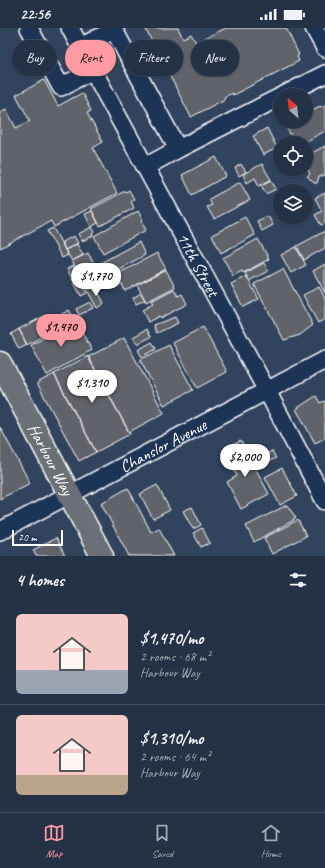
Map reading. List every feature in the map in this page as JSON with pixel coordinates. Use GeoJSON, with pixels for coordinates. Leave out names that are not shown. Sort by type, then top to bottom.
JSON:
{"type":"FeatureCollection","features":[{"type":"Feature","properties":{"kind":"main road","name":"Harbour Way"},"geometry":{"type":"LineString","coordinates":[[0,363],[102,556]]}},
{"type":"Feature","properties":{"kind":"street"},"geometry":{"type":"LineString","coordinates":[[29,28],[61,87],[82,76]]}},
{"type":"Feature","properties":{"kind":"street","name":"11th Street"},"geometry":{"type":"LineString","coordinates":[[70,28],[76,40]]}},
{"type":"Feature","properties":{"kind":"street"},"geometry":{"type":"LineString","coordinates":[[314,28],[325,48]]}},
{"type":"Feature","properties":{"kind":"street"},"geometry":{"type":"LineString","coordinates":[[94,40],[114,30],[178,149]]}},
{"type":"Feature","properties":{"kind":"street"},"geometry":{"type":"LineString","coordinates":[[298,88],[325,74]]}},
{"type":"Feature","properties":{"kind":"street","name":"11th Street"},"geometry":{"type":"LineString","coordinates":[[96,76],[268,391],[325,501]]}},
{"type":"Feature","properties":{"kind":"street"},"geometry":{"type":"LineString","coordinates":[[145,167],[273,101]]}},
{"type":"Feature","properties":{"kind":"street","name":"Chanslor Avenue"},"geometry":{"type":"LineString","coordinates":[[0,531],[325,360]]}},
{"type":"Feature","properties":{"kind":"building"},"geometry":{"type":"Polygon","coordinates":[[[145,28],[178,28],[183,38],[191,34],[194,40],[191,40],[191,76],[239,76],[239,40],[203,39],[226,28],[286,28],[299,55],[297,56],[299,61],[233,95],[232,93],[224,97],[225,99],[191,117],[170,76],[183,76],[183,40],[151,40],[145,28]]]}},
{"type":"Feature","properties":{"kind":"building"},"geometry":{"type":"Polygon","coordinates":[[[44,80],[58,106],[82,93],[91,111],[87,113],[103,142],[93,148],[117,193],[54,227],[51,221],[0,248],[0,112],[6,109],[16,128],[30,121],[16,95],[44,80]]]}},
{"type":"Feature","properties":{"kind":"building"},"geometry":{"type":"Polygon","coordinates":[[[325,105],[325,131],[313,138],[313,136],[291,136],[287,128],[313,128],[313,110],[320,106],[325,105]]]}},
{"type":"Feature","properties":{"kind":"building"},"geometry":{"type":"Polygon","coordinates":[[[267,128],[273,140],[273,150],[263,155],[253,136],[267,128]]]}},
{"type":"Feature","properties":{"kind":"building"},"geometry":{"type":"Polygon","coordinates":[[[325,146],[325,175],[319,177],[317,183],[314,183],[307,176],[313,176],[313,152],[325,146]]]}},
{"type":"Feature","properties":{"kind":"building"},"geometry":{"type":"Polygon","coordinates":[[[216,157],[226,176],[192,195],[182,175],[216,157]]]}},
{"type":"Feature","properties":{"kind":"building"},"geometry":{"type":"Polygon","coordinates":[[[241,164],[246,172],[239,176],[235,168],[241,164]]]}},
{"type":"Feature","properties":{"kind":"building"},"geometry":{"type":"Polygon","coordinates":[[[262,164],[271,180],[259,186],[255,178],[247,183],[243,174],[262,164]]]}},
{"type":"Feature","properties":{"kind":"building"},"geometry":{"type":"Polygon","coordinates":[[[271,180],[273,184],[273,190],[266,194],[261,185],[271,180]]]}},
{"type":"Feature","properties":{"kind":"building"},"geometry":{"type":"Polygon","coordinates":[[[240,182],[250,200],[214,219],[207,207],[212,205],[209,199],[240,182]]]}},
{"type":"Feature","properties":{"kind":"building"},"geometry":{"type":"Polygon","coordinates":[[[129,190],[134,199],[131,201],[134,208],[100,226],[91,209],[129,190]]]}},
{"type":"Feature","properties":{"kind":"building"},"geometry":{"type":"Polygon","coordinates":[[[325,193],[325,223],[321,225],[315,215],[322,211],[315,198],[325,193]]]}},
{"type":"Feature","properties":{"kind":"building"},"geometry":{"type":"Polygon","coordinates":[[[92,211],[98,223],[91,227],[85,214],[92,211]]]}},
{"type":"Feature","properties":{"kind":"building"},"geometry":{"type":"Polygon","coordinates":[[[138,211],[146,230],[103,253],[94,236],[138,211]]]}},
{"type":"Feature","properties":{"kind":"building"},"geometry":{"type":"Polygon","coordinates":[[[268,216],[273,225],[262,231],[257,221],[268,216]]]}},
{"type":"Feature","properties":{"kind":"building"},"geometry":{"type":"Polygon","coordinates":[[[245,217],[255,235],[221,253],[212,235],[245,217]]]}},
{"type":"Feature","properties":{"kind":"building"},"geometry":{"type":"Polygon","coordinates":[[[92,227],[95,232],[92,234],[93,236],[82,241],[78,234],[92,227]]]}},
{"type":"Feature","properties":{"kind":"building"},"geometry":{"type":"Polygon","coordinates":[[[53,228],[68,255],[62,258],[47,231],[53,228]]]}},
{"type":"Feature","properties":{"kind":"building"},"geometry":{"type":"Polygon","coordinates":[[[325,231],[325,248],[304,260],[297,246],[325,231]]]}},
{"type":"Feature","properties":{"kind":"building"},"geometry":{"type":"Polygon","coordinates":[[[74,236],[78,243],[65,250],[62,242],[74,236]]]}},
{"type":"Feature","properties":{"kind":"building"},"geometry":{"type":"Polygon","coordinates":[[[258,239],[269,259],[243,273],[242,271],[233,276],[223,258],[258,239]]]}},
{"type":"Feature","properties":{"kind":"building"},"geometry":{"type":"Polygon","coordinates":[[[139,242],[145,255],[102,278],[95,266],[139,242]]]}},
{"type":"Feature","properties":{"kind":"building"},"geometry":{"type":"Polygon","coordinates":[[[77,244],[83,255],[72,261],[65,250],[77,244]]]}},
{"type":"Feature","properties":{"kind":"building"},"geometry":{"type":"Polygon","coordinates":[[[296,247],[306,265],[291,273],[281,255],[296,247]]]}},
{"type":"Feature","properties":{"kind":"building"},"geometry":{"type":"Polygon","coordinates":[[[88,253],[94,264],[78,273],[72,261],[88,253]]]}},
{"type":"Feature","properties":{"kind":"building"},"geometry":{"type":"Polygon","coordinates":[[[157,253],[166,269],[125,291],[122,284],[115,288],[110,278],[157,253]]]}},
{"type":"Feature","properties":{"kind":"building"},"geometry":{"type":"Polygon","coordinates":[[[264,263],[268,271],[249,281],[245,273],[264,263]]]}},
{"type":"Feature","properties":{"kind":"building"},"geometry":{"type":"Polygon","coordinates":[[[325,264],[325,293],[313,271],[325,264]]]}},
{"type":"Feature","properties":{"kind":"building"},"geometry":{"type":"Polygon","coordinates":[[[73,266],[87,293],[81,296],[67,269],[73,266]]]}},
{"type":"Feature","properties":{"kind":"building"},"geometry":{"type":"Polygon","coordinates":[[[283,269],[313,325],[300,335],[284,340],[254,284],[283,269]]]}},
{"type":"Feature","properties":{"kind":"building"},"geometry":{"type":"Polygon","coordinates":[[[166,270],[175,287],[146,302],[137,285],[166,270]]]}},
{"type":"Feature","properties":{"kind":"building"},"geometry":{"type":"Polygon","coordinates":[[[246,276],[259,299],[243,307],[231,284],[246,276]]]}},
{"type":"Feature","properties":{"kind":"building"},"geometry":{"type":"Polygon","coordinates":[[[95,286],[104,303],[97,308],[87,290],[95,286]]]}},
{"type":"Feature","properties":{"kind":"building"},"geometry":{"type":"Polygon","coordinates":[[[319,287],[325,298],[325,319],[318,323],[303,295],[319,287]]]}},
{"type":"Feature","properties":{"kind":"building"},"geometry":{"type":"Polygon","coordinates":[[[174,289],[178,296],[182,294],[187,304],[160,318],[159,316],[148,322],[142,310],[153,304],[151,301],[174,289]]]}},
{"type":"Feature","properties":{"kind":"building"},"geometry":{"type":"Polygon","coordinates":[[[141,293],[145,300],[136,304],[133,298],[141,293]]]}},
{"type":"Feature","properties":{"kind":"building"},"geometry":{"type":"Polygon","coordinates":[[[90,302],[93,308],[79,315],[76,309],[90,302]]]}},
{"type":"Feature","properties":{"kind":"building"},"geometry":{"type":"Polygon","coordinates":[[[69,310],[72,315],[57,323],[55,318],[69,310]]]}},
{"type":"Feature","properties":{"kind":"building"},"geometry":{"type":"Polygon","coordinates":[[[48,314],[55,326],[46,331],[47,334],[27,345],[19,329],[48,314]]]}},
{"type":"Feature","properties":{"kind":"building"},"geometry":{"type":"Polygon","coordinates":[[[175,317],[178,323],[157,333],[154,325],[175,317]]]}},
{"type":"Feature","properties":{"kind":"building"},"geometry":{"type":"Polygon","coordinates":[[[75,321],[92,350],[47,375],[31,345],[75,321]]]}},
{"type":"Feature","properties":{"kind":"building"},"geometry":{"type":"Polygon","coordinates":[[[203,327],[227,372],[197,388],[173,343],[203,327]]]}},
{"type":"Feature","properties":{"kind":"building"},"geometry":{"type":"Polygon","coordinates":[[[19,329],[27,345],[19,349],[11,334],[19,329]]]}},
{"type":"Feature","properties":{"kind":"building"},"geometry":{"type":"Polygon","coordinates":[[[147,329],[151,337],[137,344],[133,337],[147,329]]]}},
{"type":"Feature","properties":{"kind":"building"},"geometry":{"type":"Polygon","coordinates":[[[124,338],[164,413],[129,432],[88,357],[124,338]]]}},
{"type":"Feature","properties":{"kind":"building"},"geometry":{"type":"Polygon","coordinates":[[[152,342],[156,349],[142,357],[138,350],[152,342]]]}},
{"type":"Feature","properties":{"kind":"building"},"geometry":{"type":"Polygon","coordinates":[[[169,345],[193,390],[164,405],[140,360],[169,345]]]}},
{"type":"Feature","properties":{"kind":"building"},"geometry":{"type":"Polygon","coordinates":[[[88,356],[130,434],[96,452],[54,374],[88,356]]]}},
{"type":"Feature","properties":{"kind":"building"},"geometry":{"type":"Polygon","coordinates":[[[54,374],[96,452],[79,461],[37,383],[54,374]]]}},
{"type":"Feature","properties":{"kind":"building"},"geometry":{"type":"Polygon","coordinates":[[[316,396],[320,403],[325,402],[325,438],[315,443],[296,409],[316,396]]]}},
{"type":"Feature","properties":{"kind":"building"},"geometry":{"type":"Polygon","coordinates":[[[0,427],[30,483],[0,499],[0,427]]]}},
{"type":"Feature","properties":{"kind":"building"},"geometry":{"type":"Polygon","coordinates":[[[241,441],[269,494],[241,509],[227,482],[237,476],[233,468],[236,467],[226,448],[241,441]]]}},
{"type":"Feature","properties":{"kind":"building"},"geometry":{"type":"Polygon","coordinates":[[[272,451],[276,458],[270,461],[266,454],[272,451]]]}},
{"type":"Feature","properties":{"kind":"building"},"geometry":{"type":"Polygon","coordinates":[[[282,468],[297,496],[280,505],[265,477],[282,468]]]}},
{"type":"Feature","properties":{"kind":"building"},"geometry":{"type":"Polygon","coordinates":[[[157,485],[170,510],[153,519],[140,494],[157,485]]]}},
{"type":"Feature","properties":{"kind":"building"},"geometry":{"type":"Polygon","coordinates":[[[128,488],[151,532],[159,528],[174,556],[129,556],[101,503],[128,488]]]}},
{"type":"Feature","properties":{"kind":"building"},"geometry":{"type":"Polygon","coordinates":[[[287,505],[296,518],[254,542],[246,526],[287,505]]]}},
{"type":"Feature","properties":{"kind":"building"},"geometry":{"type":"Polygon","coordinates":[[[192,507],[201,525],[193,529],[183,511],[192,507]]]}},
{"type":"Feature","properties":{"kind":"building"},"geometry":{"type":"Polygon","coordinates":[[[298,520],[306,536],[272,554],[264,538],[298,520]]]}},
{"type":"Feature","properties":{"kind":"building"},"geometry":{"type":"Polygon","coordinates":[[[202,528],[210,543],[201,547],[193,533],[202,528]]]}},
{"type":"Feature","properties":{"kind":"building"},"geometry":{"type":"Polygon","coordinates":[[[56,538],[65,556],[36,556],[33,550],[56,538]]]}}]}
